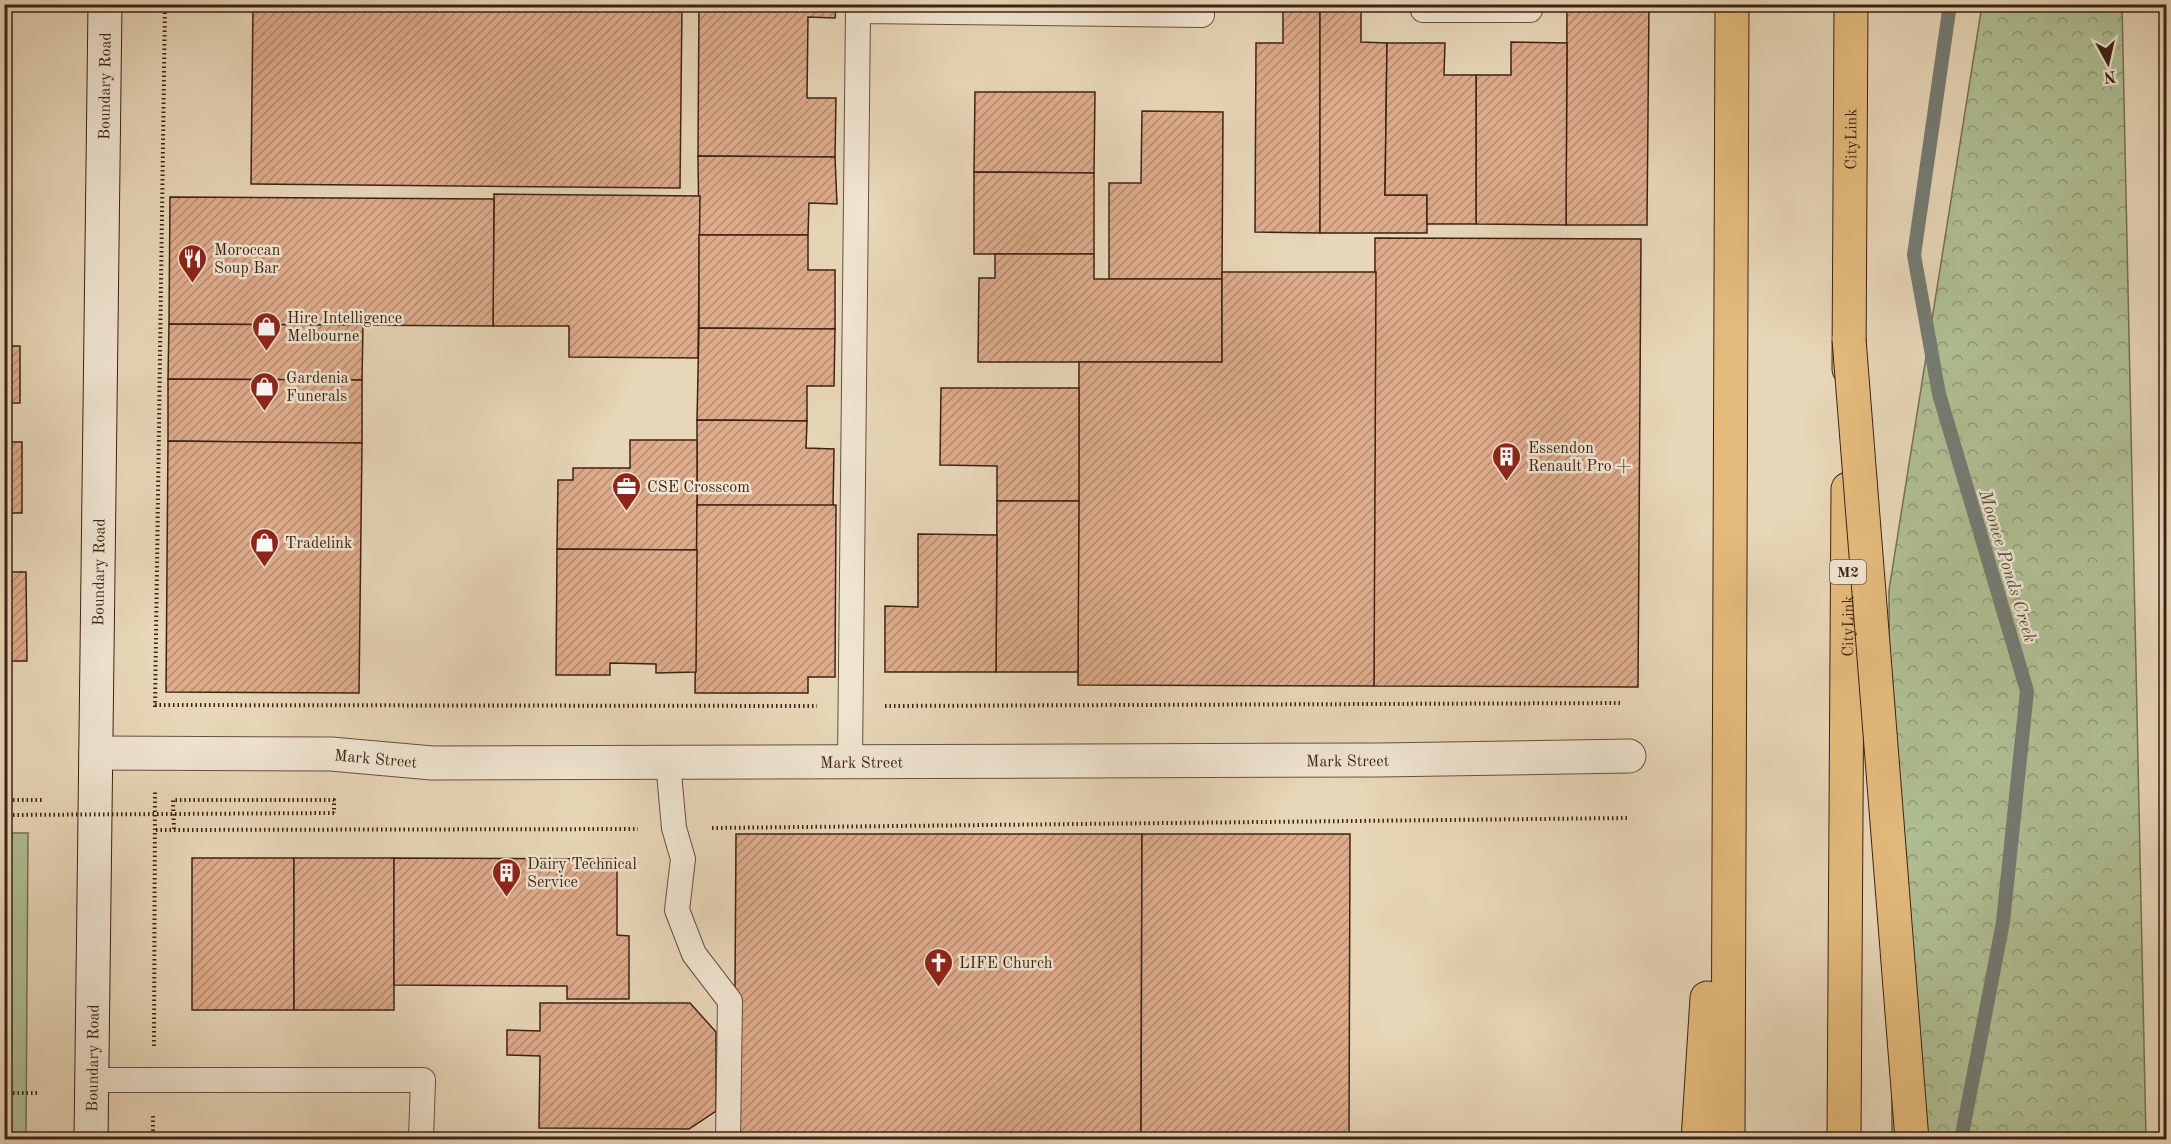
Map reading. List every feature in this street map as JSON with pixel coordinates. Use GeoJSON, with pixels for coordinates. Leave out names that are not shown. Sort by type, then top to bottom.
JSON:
{"type":"FeatureCollection","features":[{"type":"Feature","properties":{"kind":"highway"},"geometry":{"type":"LineString","coordinates":[[1728,1140],[1727,711],[1732,4]]}},
{"type":"Feature","properties":{"kind":"highway","name":"CityLink"},"geometry":{"type":"LineString","coordinates":[[1844,1140],[1851,4]]}},
{"type":"Feature","properties":{"kind":"highway"},"geometry":{"type":"LineString","coordinates":[[1849,339],[1912,1140]]}},
{"type":"Feature","properties":{"kind":"highway"},"geometry":{"type":"LineString","coordinates":[[1698,1140],[1727,711]]}},
{"type":"Feature","properties":{"kind":"street","name":"Boundary Road"},"geometry":{"type":"LineString","coordinates":[[91,1140],[105,4]]}},
{"type":"Feature","properties":{"kind":"street","name":"Mark Street"},"geometry":{"type":"LineString","coordinates":[[96,753],[331,753],[432,763],[1629,756]]}},
{"type":"Feature","properties":{"kind":"lane"},"geometry":{"type":"LineString","coordinates":[[850,761],[858,11],[1202,15],[1202,4]]}},
{"type":"Feature","properties":{"kind":"lane"},"geometry":{"type":"LineString","coordinates":[[1423,4],[1423,10],[1530,10]]}},
{"type":"Feature","properties":{"kind":"lane"},"geometry":{"type":"LineString","coordinates":[[669,762],[674,828],[683,859],[677,910],[694,954],[730,1001],[728,1140]]}},
{"type":"Feature","properties":{"kind":"lane"},"geometry":{"type":"LineString","coordinates":[[91,1080],[423,1080],[421,1138]]}},
{"type":"Feature","properties":{"kind":"path"},"geometry":{"type":"LineString","coordinates":[[153,1140],[155,705],[165,4]]}},
{"type":"Feature","properties":{"kind":"path"},"geometry":{"type":"LineString","coordinates":[[155,705],[851,706],[1623,703]]}},
{"type":"Feature","properties":{"kind":"path"},"geometry":{"type":"LineString","coordinates":[[4,800],[43,800]]}},
{"type":"Feature","properties":{"kind":"path"},"geometry":{"type":"LineString","coordinates":[[4,815],[334,813],[334,800],[173,800],[174,829]]}},
{"type":"Feature","properties":{"kind":"path"},"geometry":{"type":"LineString","coordinates":[[156,830],[674,828],[1628,818]]}},
{"type":"Feature","properties":{"kind":"path"},"geometry":{"type":"LineString","coordinates":[[4,1093],[39,1093]]}},
{"type":"Feature","properties":{"kind":"green space"},"geometry":{"type":"Polygon","coordinates":[[[1982,5],[2122,5],[2146,1139],[1892,1140],[1889,590],[1982,5]]]}},
{"type":"Feature","properties":{"kind":"green space"},"geometry":{"type":"Polygon","coordinates":[[[5,833],[28,833],[26,1139],[5,1139],[5,833]]]}},
{"type":"Feature","properties":{"kind":"building"},"geometry":{"type":"Polygon","coordinates":[[[253,4],[682,4],[680,188],[251,184],[253,4]]]}},
{"type":"Feature","properties":{"kind":"building"},"geometry":{"type":"Polygon","coordinates":[[[699,4],[891,4],[836,7],[835,18],[808,17],[807,98],[836,98],[835,157],[698,156],[699,4]]]}},
{"type":"Feature","properties":{"kind":"building"},"geometry":{"type":"Polygon","coordinates":[[[1567,4],[1649,4],[1647,225],[1566,225],[1567,4]]]}},
{"type":"Feature","properties":{"kind":"building"},"geometry":{"type":"Polygon","coordinates":[[[1283,10],[1320,10],[1320,233],[1255,232],[1256,43],[1283,43],[1283,10]]]}},
{"type":"Feature","properties":{"kind":"building"},"geometry":{"type":"Polygon","coordinates":[[[1320,10],[1361,10],[1361,42],[1387,43],[1385,195],[1427,195],[1427,233],[1320,233],[1320,10]]]}},
{"type":"Feature","properties":{"kind":"building"},"geometry":{"type":"Polygon","coordinates":[[[1511,42],[1567,43],[1566,225],[1476,224],[1476,75],[1511,75],[1511,42]]]}},
{"type":"Feature","properties":{"kind":"building"},"geometry":{"type":"Polygon","coordinates":[[[1387,43],[1445,43],[1444,75],[1476,75],[1476,224],[1427,224],[1427,195],[1385,195],[1387,43]]]}},
{"type":"Feature","properties":{"kind":"building"},"geometry":{"type":"Polygon","coordinates":[[[975,92],[1095,92],[1094,173],[974,172],[975,92]]]}},
{"type":"Feature","properties":{"kind":"building"},"geometry":{"type":"Polygon","coordinates":[[[1142,111],[1223,112],[1222,279],[1109,279],[1109,183],[1141,183],[1142,111]]]}},
{"type":"Feature","properties":{"kind":"building"},"geometry":{"type":"Polygon","coordinates":[[[698,156],[835,157],[837,204],[809,203],[808,235],[699,235],[698,156]]]}},
{"type":"Feature","properties":{"kind":"building"},"geometry":{"type":"Polygon","coordinates":[[[974,172],[1094,173],[1094,254],[974,254],[974,172]]]}},
{"type":"Feature","properties":{"kind":"building"},"geometry":{"type":"Polygon","coordinates":[[[494,194],[700,196],[698,358],[569,357],[569,326],[493,326],[494,194]]]}},
{"type":"Feature","properties":{"kind":"building"},"geometry":{"type":"Polygon","coordinates":[[[170,197],[494,199],[493,326],[169,324],[170,197]]]}},
{"type":"Feature","properties":{"kind":"building"},"geometry":{"type":"Polygon","coordinates":[[[699,235],[808,235],[808,270],[835,270],[835,329],[699,328],[699,235]]]}},
{"type":"Feature","properties":{"kind":"building","name":"Essendon Renault Pro +"},"geometry":{"type":"Polygon","coordinates":[[[1375,238],[1641,239],[1638,687],[1374,686],[1375,238]]]}},
{"type":"Feature","properties":{"kind":"building"},"geometry":{"type":"Polygon","coordinates":[[[995,254],[1094,254],[1094,279],[1222,279],[1222,362],[978,362],[979,278],[995,278],[995,254]]]}},
{"type":"Feature","properties":{"kind":"building"},"geometry":{"type":"Polygon","coordinates":[[[1222,272],[1376,272],[1374,686],[1078,685],[1079,362],[1222,362],[1222,272]]]}},
{"type":"Feature","properties":{"kind":"building","name":"Hire Intelligence Melbourne"},"geometry":{"type":"Polygon","coordinates":[[[169,324],[363,325],[362,380],[168,379],[169,324]]]}},
{"type":"Feature","properties":{"kind":"building"},"geometry":{"type":"Polygon","coordinates":[[[699,328],[835,329],[834,386],[807,386],[807,421],[697,420],[699,328]]]}},
{"type":"Feature","properties":{"kind":"building"},"geometry":{"type":"Polygon","coordinates":[[[4,346],[20,346],[20,403],[4,403],[4,346]]]}},
{"type":"Feature","properties":{"kind":"building","name":"Gardenia Funerals"},"geometry":{"type":"Polygon","coordinates":[[[168,379],[362,380],[362,443],[168,441],[168,379]]]}},
{"type":"Feature","properties":{"kind":"building"},"geometry":{"type":"Polygon","coordinates":[[[941,388],[1079,388],[1079,501],[997,501],[997,466],[940,465],[941,388]]]}},
{"type":"Feature","properties":{"kind":"building"},"geometry":{"type":"Polygon","coordinates":[[[697,420],[807,421],[806,448],[834,449],[833,506],[697,505],[697,420]]]}},
{"type":"Feature","properties":{"kind":"building"},"geometry":{"type":"Polygon","coordinates":[[[630,440],[697,440],[697,550],[557,549],[558,480],[573,480],[573,468],[630,468],[630,440]]]}},
{"type":"Feature","properties":{"kind":"building","name":"Tradelink"},"geometry":{"type":"Polygon","coordinates":[[[168,441],[362,443],[359,693],[166,692],[168,441]]]}},
{"type":"Feature","properties":{"kind":"building"},"geometry":{"type":"Polygon","coordinates":[[[4,442],[22,442],[22,513],[4,513],[4,442]]]}},
{"type":"Feature","properties":{"kind":"building"},"geometry":{"type":"Polygon","coordinates":[[[997,501],[1079,501],[1078,672],[996,672],[997,501]]]}},
{"type":"Feature","properties":{"kind":"building"},"geometry":{"type":"Polygon","coordinates":[[[697,505],[836,505],[835,677],[808,677],[808,693],[695,693],[697,505]]]}},
{"type":"Feature","properties":{"kind":"building"},"geometry":{"type":"Polygon","coordinates":[[[918,534],[997,535],[996,672],[885,672],[885,606],[918,607],[918,534]]]}},
{"type":"Feature","properties":{"kind":"building"},"geometry":{"type":"Polygon","coordinates":[[[557,549],[697,550],[696,672],[656,673],[656,664],[610,663],[610,675],[556,675],[557,549]]]}},
{"type":"Feature","properties":{"kind":"building"},"geometry":{"type":"Polygon","coordinates":[[[4,572],[26,572],[27,661],[4,661],[4,572]]]}},
{"type":"Feature","properties":{"kind":"building","name":"LIFE Church"},"geometry":{"type":"Polygon","coordinates":[[[736,834],[1142,834],[1141,1140],[734,1140],[736,834]]]}},
{"type":"Feature","properties":{"kind":"building"},"geometry":{"type":"Polygon","coordinates":[[[1142,834],[1350,834],[1349,1140],[1141,1140],[1142,834]]]}},
{"type":"Feature","properties":{"kind":"building"},"geometry":{"type":"Polygon","coordinates":[[[192,858],[294,858],[294,1010],[192,1010],[192,858]]]}},
{"type":"Feature","properties":{"kind":"building"},"geometry":{"type":"Polygon","coordinates":[[[294,858],[394,858],[394,1010],[294,1010],[294,858]]]}},
{"type":"Feature","properties":{"kind":"building","name":"Dairy Technical Service"},"geometry":{"type":"Polygon","coordinates":[[[394,858],[617,859],[617,935],[629,936],[629,999],[567,999],[567,986],[394,985],[394,858]]]}},
{"type":"Feature","properties":{"kind":"building"},"geometry":{"type":"Polygon","coordinates":[[[540,1003],[690,1003],[716,1032],[716,1111],[689,1129],[539,1128],[540,1056],[507,1055],[507,1030],[540,1031],[540,1003]]]}},
{"type":"Feature","properties":{"kind":"building"},"geometry":{"type":"Polygon","coordinates":[[[195,1137],[295,1137],[295,1140],[195,1140],[195,1137]]]}},
{"type":"Feature","properties":{"kind":"building"},"geometry":{"type":"Polygon","coordinates":[[[295,1137],[395,1137],[395,1140],[295,1140],[295,1137]]]}},
{"type":"Feature","properties":{"kind":"waterway","name":"Moonee Ponds Creek"},"geometry":{"type":"LineString","coordinates":[[1950,4],[1914,255],[1939,394],[2027,691],[2003,922],[1961,1140]]}},
{"type":"Feature","properties":{"kind":"place","name":"Moroccan Soup Bar"},"geometry":{"type":"Point","coordinates":[193,284]}},
{"type":"Feature","properties":{"kind":"place","name":"Hire Intelligence Melbourne"},"geometry":{"type":"Point","coordinates":[266,352]}},
{"type":"Feature","properties":{"kind":"place","name":"Gardenia Funerals"},"geometry":{"type":"Point","coordinates":[265,412]}},
{"type":"Feature","properties":{"kind":"place","name":"Essendon Renault Pro +"},"geometry":{"type":"Point","coordinates":[1507,482]}},
{"type":"Feature","properties":{"kind":"place","name":"CSE Crosscom"},"geometry":{"type":"Point","coordinates":[626,512]}},
{"type":"Feature","properties":{"kind":"place","name":"Tradelink"},"geometry":{"type":"Point","coordinates":[264,568]}},
{"type":"Feature","properties":{"kind":"place","name":"Dairy Technical Service"},"geometry":{"type":"Point","coordinates":[506,898]}},
{"type":"Feature","properties":{"kind":"place","name":"LIFE Church"},"geometry":{"type":"Point","coordinates":[938,988]}}]}
